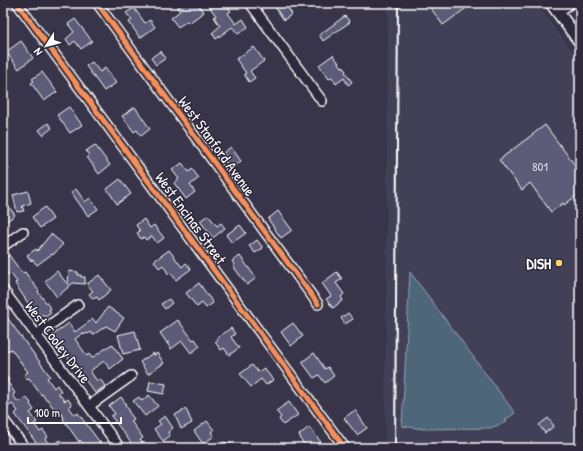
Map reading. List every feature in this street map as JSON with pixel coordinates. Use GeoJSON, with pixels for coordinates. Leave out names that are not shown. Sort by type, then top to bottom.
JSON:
{"type":"FeatureCollection","features":[{"type":"Feature","properties":{"kind":"main road"},"geometry":{"type":"LineString","coordinates":[[551,3],[580,42]]}},
{"type":"Feature","properties":{"kind":"street","name":"West Encinas Street"},"geometry":{"type":"LineString","coordinates":[[17,3],[345,448]]}},
{"type":"Feature","properties":{"kind":"street","name":"West Stanford Avenue"},"geometry":{"type":"LineString","coordinates":[[97,3],[318,304]]}},
{"type":"Feature","properties":{"kind":"street"},"geometry":{"type":"LineString","coordinates":[[250,3],[322,101]]}},
{"type":"Feature","properties":{"kind":"street"},"geometry":{"type":"LineString","coordinates":[[558,12],[571,3]]}},
{"type":"Feature","properties":{"kind":"street"},"geometry":{"type":"LineString","coordinates":[[3,246],[24,232]]}},
{"type":"Feature","properties":{"kind":"street","name":"West Cooley Drive"},"geometry":{"type":"LineString","coordinates":[[3,290],[120,448]]}},
{"type":"Feature","properties":{"kind":"street"},"geometry":{"type":"LineString","coordinates":[[36,335],[78,305]]}},
{"type":"Feature","properties":{"kind":"street"},"geometry":{"type":"LineString","coordinates":[[89,406],[131,376]]}},
{"type":"Feature","properties":{"kind":"street"},"geometry":{"type":"LineString","coordinates":[[3,418],[25,448]]}},
{"type":"Feature","properties":{"kind":"shaded area"},"geometry":{"type":"Polygon","coordinates":[[[388,3],[536,3],[580,61],[580,448],[385,448],[388,3]]]}},
{"type":"Feature","properties":{"kind":"water"},"geometry":{"type":"Polygon","coordinates":[[[410,272],[515,413],[505,420],[507,422],[490,428],[424,429],[402,426],[410,272]]]}},
{"type":"Feature","properties":{"kind":"building"},"geometry":{"type":"Polygon","coordinates":[[[184,3],[197,3],[204,12],[189,23],[187,21],[178,27],[171,18],[180,11],[177,8],[184,3]]]}},
{"type":"Feature","properties":{"kind":"building"},"geometry":{"type":"Polygon","coordinates":[[[207,3],[225,3],[231,11],[228,13],[236,24],[243,19],[248,27],[238,34],[232,27],[216,39],[212,33],[220,26],[214,17],[216,16],[207,3]]]}},
{"type":"Feature","properties":{"kind":"building"},"geometry":{"type":"Polygon","coordinates":[[[272,3],[284,3],[292,14],[284,20],[272,3]]]}},
{"type":"Feature","properties":{"kind":"building"},"geometry":{"type":"Polygon","coordinates":[[[427,3],[473,3],[443,25],[427,3]]]}},
{"type":"Feature","properties":{"kind":"building"},"geometry":{"type":"Polygon","coordinates":[[[134,8],[145,23],[150,20],[155,27],[140,38],[129,22],[132,20],[126,13],[134,8]]]}},
{"type":"Feature","properties":{"kind":"building"},"geometry":{"type":"Polygon","coordinates":[[[345,16],[350,22],[323,41],[319,35],[345,16]]]}},
{"type":"Feature","properties":{"kind":"building"},"geometry":{"type":"Polygon","coordinates":[[[75,19],[92,41],[81,49],[75,41],[70,45],[66,39],[74,32],[68,24],[75,19]]]}},
{"type":"Feature","properties":{"kind":"building"},"geometry":{"type":"Polygon","coordinates":[[[21,41],[33,58],[19,69],[6,52],[21,41]]]}},
{"type":"Feature","properties":{"kind":"building"},"geometry":{"type":"Polygon","coordinates":[[[254,47],[264,61],[250,71],[255,78],[249,82],[244,74],[246,73],[236,59],[254,47]]]}},
{"type":"Feature","properties":{"kind":"building"},"geometry":{"type":"Polygon","coordinates":[[[160,51],[166,58],[156,65],[151,58],[160,51]]]}},
{"type":"Feature","properties":{"kind":"building"},"geometry":{"type":"Polygon","coordinates":[[[333,55],[342,67],[343,66],[352,82],[348,85],[344,78],[336,84],[332,77],[329,79],[319,65],[333,55]]]}},
{"type":"Feature","properties":{"kind":"building"},"geometry":{"type":"Polygon","coordinates":[[[92,62],[100,72],[105,68],[116,83],[104,91],[86,66],[92,62]]]}},
{"type":"Feature","properties":{"kind":"building"},"geometry":{"type":"Polygon","coordinates":[[[42,72],[57,92],[44,101],[31,83],[34,81],[32,79],[42,72]]]}},
{"type":"Feature","properties":{"kind":"building"},"geometry":{"type":"Polygon","coordinates":[[[69,107],[82,125],[70,133],[57,115],[69,107]]]}},
{"type":"Feature","properties":{"kind":"building"},"geometry":{"type":"Polygon","coordinates":[[[135,107],[150,129],[141,136],[137,130],[134,132],[122,116],[135,107]]]}},
{"type":"Feature","properties":{"kind":"building"},"geometry":{"type":"Polygon","coordinates":[[[48,123],[52,128],[43,135],[39,130],[48,123]]]}},
{"type":"Feature","properties":{"kind":"building"},"geometry":{"type":"Polygon","coordinates":[[[545,125],[580,172],[580,179],[576,182],[580,188],[580,193],[564,205],[563,203],[551,212],[530,183],[522,190],[499,160],[545,125]]]}},
{"type":"Feature","properties":{"kind":"building"},"geometry":{"type":"Polygon","coordinates":[[[95,145],[110,165],[99,174],[87,157],[89,155],[86,151],[95,145]]]}},
{"type":"Feature","properties":{"kind":"building"},"geometry":{"type":"Polygon","coordinates":[[[231,147],[241,161],[231,169],[223,159],[226,157],[223,153],[231,147]]]}},
{"type":"Feature","properties":{"kind":"building"},"geometry":{"type":"Polygon","coordinates":[[[182,163],[189,172],[192,169],[199,178],[190,185],[195,192],[186,199],[174,183],[179,179],[172,170],[182,163]]]}},
{"type":"Feature","properties":{"kind":"building"},"geometry":{"type":"Polygon","coordinates":[[[3,164],[9,169],[3,176],[3,164]]]}},
{"type":"Feature","properties":{"kind":"building"},"geometry":{"type":"Polygon","coordinates":[[[120,179],[131,194],[117,204],[107,189],[120,179]]]}},
{"type":"Feature","properties":{"kind":"building"},"geometry":{"type":"Polygon","coordinates":[[[76,189],[85,202],[90,198],[98,209],[88,216],[71,192],[76,189]]]}},
{"type":"Feature","properties":{"kind":"building"},"geometry":{"type":"Polygon","coordinates":[[[28,191],[31,203],[22,206],[24,211],[17,212],[13,195],[28,191]]]}},
{"type":"Feature","properties":{"kind":"building"},"geometry":{"type":"Polygon","coordinates":[[[3,199],[15,215],[3,224],[3,199]]]}},
{"type":"Feature","properties":{"kind":"building"},"geometry":{"type":"Polygon","coordinates":[[[45,207],[53,219],[40,228],[32,217],[45,207]]]}},
{"type":"Feature","properties":{"kind":"building"},"geometry":{"type":"Polygon","coordinates":[[[278,211],[292,230],[281,238],[268,219],[278,211]]]}},
{"type":"Feature","properties":{"kind":"building"},"geometry":{"type":"Polygon","coordinates":[[[208,215],[217,226],[221,223],[225,228],[213,238],[200,221],[208,215]]]}},
{"type":"Feature","properties":{"kind":"building"},"geometry":{"type":"Polygon","coordinates":[[[144,219],[150,228],[154,225],[164,238],[157,243],[152,236],[146,240],[144,237],[141,239],[137,233],[140,231],[136,225],[144,219]]]}},
{"type":"Feature","properties":{"kind":"building"},"geometry":{"type":"Polygon","coordinates":[[[240,225],[246,233],[232,243],[226,235],[240,225]]]}},
{"type":"Feature","properties":{"kind":"building"},"geometry":{"type":"Polygon","coordinates":[[[51,234],[63,244],[53,255],[52,254],[37,265],[32,259],[31,261],[27,255],[36,249],[37,251],[51,234]]]}},
{"type":"Feature","properties":{"kind":"building"},"geometry":{"type":"Polygon","coordinates":[[[257,240],[263,248],[255,253],[249,246],[257,240]]]}},
{"type":"Feature","properties":{"kind":"building"},"geometry":{"type":"Polygon","coordinates":[[[169,250],[182,267],[186,263],[191,269],[176,280],[171,273],[169,275],[163,265],[159,268],[154,261],[169,250]]]}},
{"type":"Feature","properties":{"kind":"building"},"geometry":{"type":"Polygon","coordinates":[[[9,255],[22,273],[25,272],[51,309],[49,310],[51,313],[45,317],[43,314],[41,316],[39,313],[37,315],[34,312],[16,285],[15,283],[17,282],[11,274],[9,276],[3,267],[3,260],[9,255]]]}},
{"type":"Feature","properties":{"kind":"building"},"geometry":{"type":"Polygon","coordinates":[[[240,256],[256,278],[247,285],[233,266],[235,265],[232,261],[240,256]]]}},
{"type":"Feature","properties":{"kind":"building"},"geometry":{"type":"Polygon","coordinates":[[[57,271],[68,285],[69,271],[78,272],[78,275],[85,277],[85,284],[73,283],[57,297],[45,281],[57,271]]]}},
{"type":"Feature","properties":{"kind":"building"},"geometry":{"type":"Polygon","coordinates":[[[337,272],[342,279],[336,283],[344,294],[341,297],[343,300],[333,308],[326,299],[331,296],[322,283],[337,272]]]}},
{"type":"Feature","properties":{"kind":"building"},"geometry":{"type":"Polygon","coordinates":[[[99,275],[111,290],[99,300],[97,297],[93,299],[89,294],[93,291],[87,284],[99,275]]]}},
{"type":"Feature","properties":{"kind":"building"},"geometry":{"type":"Polygon","coordinates":[[[199,283],[213,303],[206,308],[202,303],[197,307],[186,293],[199,283]]]}},
{"type":"Feature","properties":{"kind":"building"},"geometry":{"type":"Polygon","coordinates":[[[169,299],[172,303],[165,309],[161,304],[169,299]]]}},
{"type":"Feature","properties":{"kind":"building"},"geometry":{"type":"Polygon","coordinates":[[[108,307],[124,318],[115,331],[106,326],[93,335],[91,332],[84,335],[83,333],[75,339],[87,356],[89,354],[92,358],[112,344],[123,359],[110,369],[104,361],[90,371],[97,381],[100,379],[105,386],[95,393],[63,351],[53,335],[69,323],[75,332],[93,319],[96,323],[108,307]]]}},
{"type":"Feature","properties":{"kind":"building"},"geometry":{"type":"Polygon","coordinates":[[[3,312],[50,376],[47,378],[54,388],[57,385],[61,391],[58,393],[65,401],[68,399],[72,405],[69,407],[75,415],[78,413],[104,448],[86,448],[80,440],[79,442],[57,408],[55,410],[47,399],[46,400],[42,394],[41,395],[29,378],[27,379],[24,375],[28,372],[11,349],[8,351],[3,345],[3,312]]]}},
{"type":"Feature","properties":{"kind":"building"},"geometry":{"type":"Polygon","coordinates":[[[348,313],[353,319],[345,324],[341,318],[348,313]]]}},
{"type":"Feature","properties":{"kind":"building"},"geometry":{"type":"Polygon","coordinates":[[[178,320],[193,340],[195,339],[200,346],[191,353],[182,341],[171,349],[160,333],[178,320]]]}},
{"type":"Feature","properties":{"kind":"building"},"geometry":{"type":"Polygon","coordinates":[[[293,323],[303,336],[291,346],[281,332],[293,323]]]}},
{"type":"Feature","properties":{"kind":"building"},"geometry":{"type":"Polygon","coordinates":[[[231,328],[235,334],[231,337],[239,348],[229,355],[224,348],[221,350],[215,342],[218,340],[217,338],[231,328]]]}},
{"type":"Feature","properties":{"kind":"building"},"geometry":{"type":"Polygon","coordinates":[[[135,331],[140,350],[123,354],[118,335],[135,331]]]}},
{"type":"Feature","properties":{"kind":"building"},"geometry":{"type":"Polygon","coordinates":[[[153,353],[154,355],[157,353],[164,363],[148,374],[140,362],[153,353]]]}},
{"type":"Feature","properties":{"kind":"building"},"geometry":{"type":"Polygon","coordinates":[[[314,353],[325,369],[328,367],[334,376],[325,383],[319,375],[314,378],[302,362],[314,353]]]}},
{"type":"Feature","properties":{"kind":"building"},"geometry":{"type":"Polygon","coordinates":[[[252,365],[258,372],[264,368],[273,380],[266,385],[261,379],[251,387],[240,374],[252,365]]]}},
{"type":"Feature","properties":{"kind":"building"},"geometry":{"type":"Polygon","coordinates":[[[3,372],[9,380],[7,381],[15,393],[13,395],[18,402],[26,397],[31,403],[30,404],[34,410],[30,413],[37,422],[34,424],[40,432],[43,430],[48,437],[45,439],[51,446],[60,440],[65,448],[40,448],[15,414],[18,411],[12,404],[9,406],[3,397],[3,372]]]}},
{"type":"Feature","properties":{"kind":"building"},"geometry":{"type":"Polygon","coordinates":[[[150,381],[166,384],[164,394],[148,391],[150,381]]]}},
{"type":"Feature","properties":{"kind":"building"},"geometry":{"type":"Polygon","coordinates":[[[149,395],[158,406],[145,416],[133,401],[139,397],[142,401],[149,395]]]}},
{"type":"Feature","properties":{"kind":"building"},"geometry":{"type":"Polygon","coordinates":[[[121,397],[134,419],[131,421],[143,438],[140,440],[147,448],[135,448],[111,416],[115,414],[109,406],[121,397]]]}},
{"type":"Feature","properties":{"kind":"building"},"geometry":{"type":"Polygon","coordinates":[[[289,402],[298,415],[283,425],[279,419],[281,417],[276,411],[289,402]]]}},
{"type":"Feature","properties":{"kind":"building"},"geometry":{"type":"Polygon","coordinates":[[[186,409],[192,423],[181,429],[175,415],[186,409]]]}},
{"type":"Feature","properties":{"kind":"building"},"geometry":{"type":"Polygon","coordinates":[[[355,410],[367,428],[357,435],[344,418],[355,410]]]}},
{"type":"Feature","properties":{"kind":"building"},"geometry":{"type":"Polygon","coordinates":[[[165,416],[173,428],[168,432],[170,436],[163,441],[154,429],[161,424],[158,421],[165,416]]]}},
{"type":"Feature","properties":{"kind":"building"},"geometry":{"type":"Polygon","coordinates":[[[548,418],[554,426],[545,433],[539,425],[548,418]]]}},
{"type":"Feature","properties":{"kind":"building"},"geometry":{"type":"Polygon","coordinates":[[[207,421],[214,430],[211,432],[214,436],[203,444],[194,431],[207,421]]]}},
{"type":"Feature","properties":{"kind":"building"},"geometry":{"type":"Polygon","coordinates":[[[309,427],[321,442],[316,445],[318,448],[307,448],[300,439],[301,438],[299,435],[309,427]]]}},
{"type":"Feature","properties":{"kind":"building"},"geometry":{"type":"Polygon","coordinates":[[[223,442],[232,444],[231,448],[221,448],[223,442]]]}},
{"type":"Feature","properties":{"kind":"railway"},"geometry":{"type":"LineString","coordinates":[[395,448],[398,3]]}},
{"type":"Feature","properties":{"kind":"cycle path"},"geometry":{"type":"LineString","coordinates":[[17,3],[345,448]]}},
{"type":"Feature","properties":{"kind":"cycle path"},"geometry":{"type":"LineString","coordinates":[[97,3],[318,304]]}},
{"type":"Feature","properties":{"kind":"place","name":"DISH"},"geometry":{"type":"Point","coordinates":[559,263]}}]}
